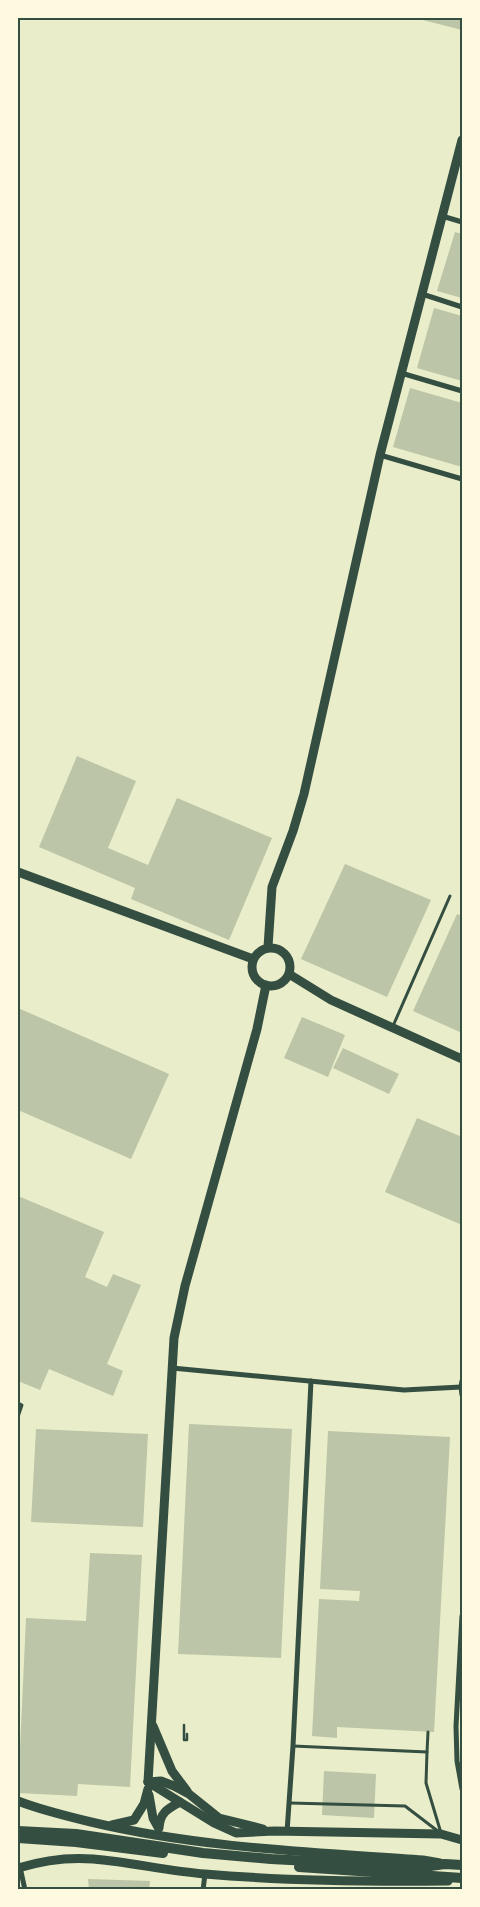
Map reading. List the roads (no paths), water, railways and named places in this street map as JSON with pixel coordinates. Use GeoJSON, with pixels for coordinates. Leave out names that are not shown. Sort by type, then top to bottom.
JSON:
{"type":"FeatureCollection","features":[{"type":"Feature","properties":{"kind":"main road"},"geometry":{"type":"LineString","coordinates":[[18,1831],[76,1834],[203,1853],[271,1859],[423,1867],[445,1864],[462,1865]]}},
{"type":"Feature","properties":{"kind":"main road"},"geometry":{"type":"LineString","coordinates":[[18,1838],[76,1842],[202,1859],[421,1874],[462,1880]]}},
{"type":"Feature","properties":{"kind":"street"},"geometry":{"type":"LineString","coordinates":[[268,947],[272,887],[293,831],[304,794],[380,454],[462,140]]}},
{"type":"Feature","properties":{"kind":"street"},"geometry":{"type":"LineString","coordinates":[[442,216],[462,222]]}},
{"type":"Feature","properties":{"kind":"street"},"geometry":{"type":"LineString","coordinates":[[422,294],[462,307]]}},
{"type":"Feature","properties":{"kind":"street"},"geometry":{"type":"LineString","coordinates":[[402,373],[462,391]]}},
{"type":"Feature","properties":{"kind":"street"},"geometry":{"type":"LineString","coordinates":[[380,454],[462,479]]}},
{"type":"Feature","properties":{"kind":"street"},"geometry":{"type":"LineString","coordinates":[[18,872],[253,959]]}},
{"type":"Feature","properties":{"kind":"street"},"geometry":{"type":"LineString","coordinates":[[268,947],[284,952],[288,958],[290,966],[288,974],[279,984],[266,985],[258,982],[253,975],[251,967],[253,959],[256,954],[268,947]]}},
{"type":"Feature","properties":{"kind":"street"},"geometry":{"type":"LineString","coordinates":[[288,974],[331,1000],[462,1060]]}},
{"type":"Feature","properties":{"kind":"street"},"geometry":{"type":"LineString","coordinates":[[108,1826],[134,1820],[144,1804],[148,1786],[174,1338],[185,1286],[257,1029],[266,985]]}},
{"type":"Feature","properties":{"kind":"street"},"geometry":{"type":"LineString","coordinates":[[172,1368],[404,1390],[461,1387]]}},
{"type":"Feature","properties":{"kind":"street"},"geometry":{"type":"LineString","coordinates":[[287,1832],[294,1746],[311,1381]]}},
{"type":"Feature","properties":{"kind":"street"},"geometry":{"type":"LineString","coordinates":[[462,1381],[462,1395]]}},
{"type":"Feature","properties":{"kind":"street"},"geometry":{"type":"LineString","coordinates":[[462,1616],[456,1726],[457,1761],[462,1789]]}},
{"type":"Feature","properties":{"kind":"street"},"geometry":{"type":"LineString","coordinates":[[152,1723],[172,1770],[189,1794]]}},
{"type":"Feature","properties":{"kind":"street"},"geometry":{"type":"LineString","coordinates":[[148,1786],[161,1781],[189,1794],[219,1818],[274,1832]]}},
{"type":"Feature","properties":{"kind":"street"},"geometry":{"type":"LineString","coordinates":[[148,1786],[180,1802],[214,1823],[236,1833],[441,1834],[462,1840]]}},
{"type":"Feature","properties":{"kind":"street"},"geometry":{"type":"LineString","coordinates":[[148,1786],[154,1818],[158,1828],[170,1838]]}},
{"type":"Feature","properties":{"kind":"street"},"geometry":{"type":"LineString","coordinates":[[18,1801],[41,1810],[170,1838],[423,1860],[445,1864]]}},
{"type":"Feature","properties":{"kind":"street"},"geometry":{"type":"LineString","coordinates":[[158,1828],[160,1817],[167,1809],[180,1802]]}},
{"type":"Feature","properties":{"kind":"street"},"geometry":{"type":"LineString","coordinates":[[25,1890],[19,1867],[47,1861],[91,1859],[161,1870],[205,1874],[390,1885],[462,1880]]}},
{"type":"Feature","properties":{"kind":"street"},"geometry":{"type":"LineString","coordinates":[[203,1890],[205,1874]]}},
{"type":"Feature","properties":{"kind":"lane"},"geometry":{"type":"LineString","coordinates":[[392,1027],[450,896]]}},
{"type":"Feature","properties":{"kind":"lane"},"geometry":{"type":"LineString","coordinates":[[18,1403],[22,1405],[18,1417]]}},
{"type":"Feature","properties":{"kind":"lane"},"geometry":{"type":"LineString","coordinates":[[428,1732],[426,1783],[441,1834]]}},
{"type":"Feature","properties":{"kind":"lane"},"geometry":{"type":"LineString","coordinates":[[294,1746],[427,1752]]}},
{"type":"Feature","properties":{"kind":"lane"},"geometry":{"type":"LineString","coordinates":[[290,1803],[405,1806],[441,1834]]}}]}
